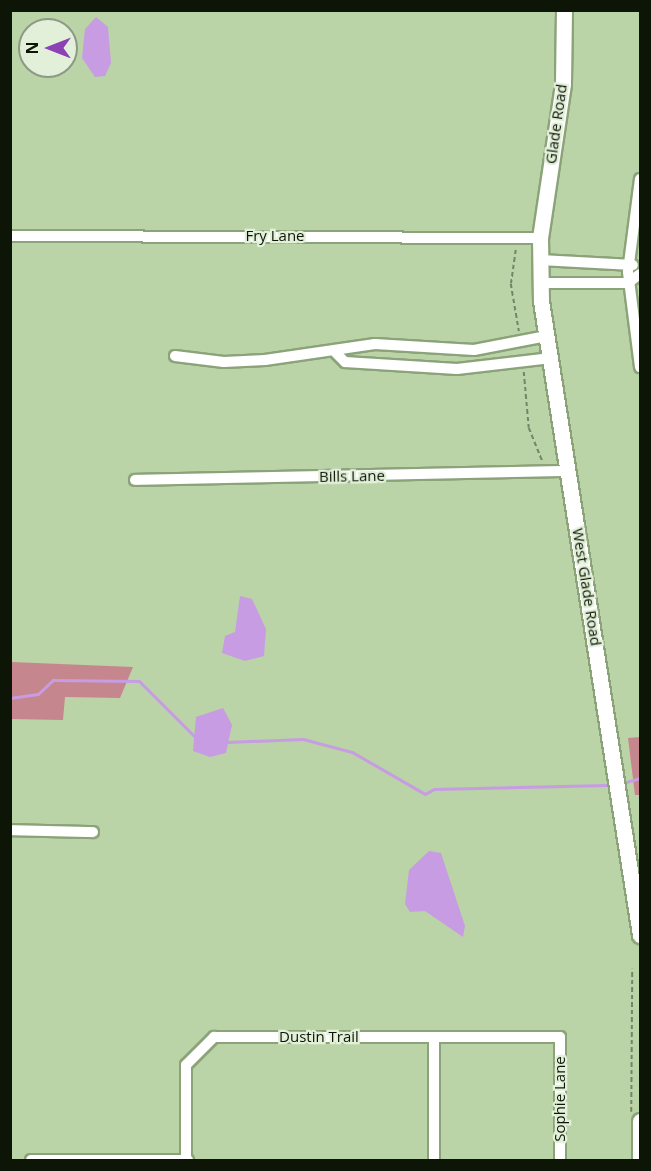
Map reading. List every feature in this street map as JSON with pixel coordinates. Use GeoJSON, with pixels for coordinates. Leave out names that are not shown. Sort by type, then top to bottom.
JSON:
{"type":"FeatureCollection","features":[{"type":"Feature","properties":{"kind":"main road","name":"Glade Road"},"geometry":{"type":"LineString","coordinates":[[540,238],[561,96],[564,10]]}},
{"type":"Feature","properties":{"kind":"main road","name":"West Glade Road"},"geometry":{"type":"LineString","coordinates":[[540,238],[540,283],[547,336],[640,935]]}},
{"type":"Feature","properties":{"kind":"main road"},"geometry":{"type":"LineString","coordinates":[[636,1122],[640,1161]]}},
{"type":"Feature","properties":{"kind":"street"},"geometry":{"type":"LineString","coordinates":[[640,178],[628,272],[640,367]]}},
{"type":"Feature","properties":{"kind":"street","name":"Fry Lane"},"geometry":{"type":"LineString","coordinates":[[10,236],[540,238]]}},
{"type":"Feature","properties":{"kind":"street"},"geometry":{"type":"LineString","coordinates":[[540,260],[640,272]]}},
{"type":"Feature","properties":{"kind":"street"},"geometry":{"type":"LineString","coordinates":[[540,283],[640,272]]}},
{"type":"Feature","properties":{"kind":"street"},"geometry":{"type":"LineString","coordinates":[[175,356],[224,362],[336,353],[358,345],[454,349],[492,347],[547,336]]}},
{"type":"Feature","properties":{"kind":"street"},"geometry":{"type":"LineString","coordinates":[[409,366],[411,346]]}},
{"type":"Feature","properties":{"kind":"street"},"geometry":{"type":"LineString","coordinates":[[492,347],[495,365]]}},
{"type":"Feature","properties":{"kind":"street"},"geometry":{"type":"LineString","coordinates":[[453,368],[454,349]]}},
{"type":"Feature","properties":{"kind":"street"},"geometry":{"type":"LineString","coordinates":[[336,353],[345,362],[453,368],[551,358]]}},
{"type":"Feature","properties":{"kind":"street","name":"Bills Lane"},"geometry":{"type":"LineString","coordinates":[[135,480],[569,471]]}},
{"type":"Feature","properties":{"kind":"street"},"geometry":{"type":"LineString","coordinates":[[10,830],[93,832]]}},
{"type":"Feature","properties":{"kind":"street","name":"Dustin Trail"},"geometry":{"type":"LineString","coordinates":[[187,1160],[186,1065],[214,1037],[560,1036]]}},
{"type":"Feature","properties":{"kind":"street","name":"Sophie Lane"},"geometry":{"type":"LineString","coordinates":[[560,1036],[560,1161]]}},
{"type":"Feature","properties":{"kind":"street"},"geometry":{"type":"LineString","coordinates":[[434,1037],[434,1161]]}},
{"type":"Feature","properties":{"kind":"street"},"geometry":{"type":"LineString","coordinates":[[31,1160],[187,1160]]}},
{"type":"Feature","properties":{"kind":"path"},"geometry":{"type":"LineString","coordinates":[[632,969],[636,1122]]}},
{"type":"Feature","properties":{"kind":"shaded area"},"geometry":{"type":"Polygon","coordinates":[[[96,17],[108,27],[111,63],[105,76],[95,77],[82,58],[85,29],[96,17]]]}},
{"type":"Feature","properties":{"kind":"shaded area"},"geometry":{"type":"Polygon","coordinates":[[[240,596],[252,599],[266,629],[264,656],[245,661],[222,653],[225,636],[235,632],[240,596]]]}},
{"type":"Feature","properties":{"kind":"shaded area"},"geometry":{"type":"Polygon","coordinates":[[[11,662],[133,667],[120,698],[65,697],[63,720],[11,719],[11,662]]]}},
{"type":"Feature","properties":{"kind":"shaded area"},"geometry":{"type":"Polygon","coordinates":[[[223,708],[232,725],[226,753],[210,757],[193,751],[196,717],[223,708]]]}},
{"type":"Feature","properties":{"kind":"shaded area"},"geometry":{"type":"Polygon","coordinates":[[[640,737],[640,795],[635,795],[628,738],[640,737]]]}},
{"type":"Feature","properties":{"kind":"shaded area"},"geometry":{"type":"Polygon","coordinates":[[[429,851],[441,853],[465,926],[463,937],[425,911],[410,912],[405,904],[409,870],[429,851]]]}},
{"type":"Feature","properties":{"kind":"waterway"},"geometry":{"type":"LineString","coordinates":[[10,698],[38,694],[53,680],[139,681],[196,738]]}},
{"type":"Feature","properties":{"kind":"waterway"},"geometry":{"type":"LineString","coordinates":[[227,742],[303,739],[352,752],[425,794],[434,789],[608,785]]}},
{"type":"Feature","properties":{"kind":"waterway"},"geometry":{"type":"LineString","coordinates":[[626,782],[640,778]]}}]}
